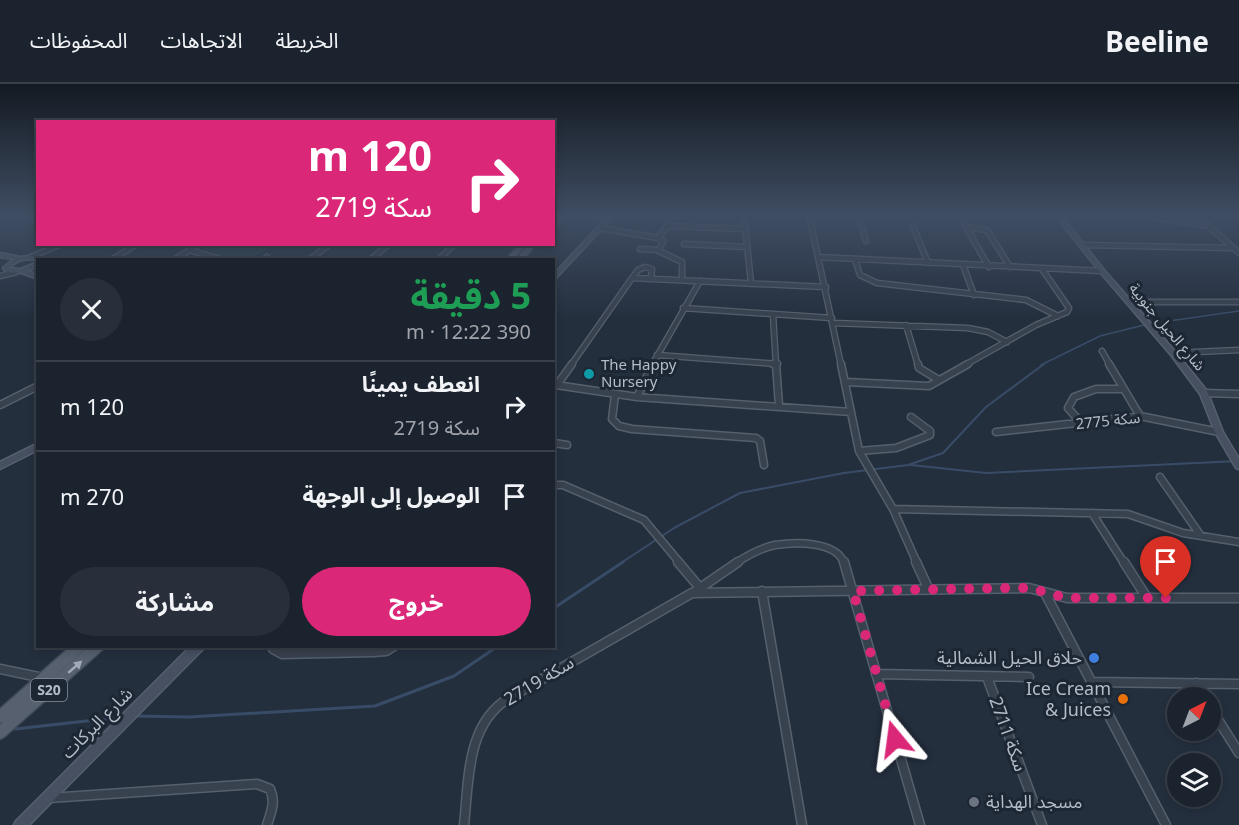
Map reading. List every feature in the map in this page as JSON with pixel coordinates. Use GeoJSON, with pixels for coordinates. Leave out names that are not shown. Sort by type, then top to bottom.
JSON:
{"type":"FeatureCollection","features":[{"type":"Feature","properties":{"kind":"main road","name":"S20"},"geometry":{"type":"LineString","coordinates":[[1,715],[78,648]]}},
{"type":"Feature","properties":{"kind":"main road","name":"S20"},"geometry":{"type":"LineString","coordinates":[[0,733],[96,648]]}},
{"type":"Feature","properties":{"kind":"street"},"geometry":{"type":"LineString","coordinates":[[3,271],[47,250]]}},
{"type":"Feature","properties":{"kind":"street"},"geometry":{"type":"LineString","coordinates":[[114,258],[128,250]]}},
{"type":"Feature","properties":{"kind":"street"},"geometry":{"type":"LineString","coordinates":[[177,258],[189,250],[216,258]]}},
{"type":"Feature","properties":{"kind":"street"},"geometry":{"type":"LineString","coordinates":[[555,276],[580,250]]}},
{"type":"Feature","properties":{"kind":"street"},"geometry":{"type":"LineString","coordinates":[[650,250],[657,250],[682,262],[682,280]]}},
{"type":"Feature","properties":{"kind":"street"},"geometry":{"type":"LineString","coordinates":[[746,250],[751,284]]}},
{"type":"Feature","properties":{"kind":"street"},"geometry":{"type":"LineString","coordinates":[[816,250],[860,451],[892,509],[928,588]]}},
{"type":"Feature","properties":{"kind":"street"},"geometry":{"type":"LineString","coordinates":[[923,250],[928,263]]}},
{"type":"Feature","properties":{"kind":"street"},"geometry":{"type":"LineString","coordinates":[[979,250],[989,267]]}},
{"type":"Feature","properties":{"kind":"street"},"geometry":{"type":"LineString","coordinates":[[999,250],[1010,267]]}},
{"type":"Feature","properties":{"kind":"street","name":"شارع الحيل جنوبية"},"geometry":{"type":"LineString","coordinates":[[1086,250],[1204,393],[1219,432],[1235,452],[1239,466]]}},
{"type":"Feature","properties":{"kind":"street"},"geometry":{"type":"LineString","coordinates":[[3,271],[0,257],[28,257],[36,262]]}},
{"type":"Feature","properties":{"kind":"street"},"geometry":{"type":"LineString","coordinates":[[818,257],[1102,271]]}},
{"type":"Feature","properties":{"kind":"street"},"geometry":{"type":"LineString","coordinates":[[855,260],[860,275],[870,281],[885,285],[1031,301],[1058,316]]}},
{"type":"Feature","properties":{"kind":"street"},"geometry":{"type":"LineString","coordinates":[[19,271],[36,264]]}},
{"type":"Feature","properties":{"kind":"street"},"geometry":{"type":"LineString","coordinates":[[963,265],[974,295]]}},
{"type":"Feature","properties":{"kind":"street"},"geometry":{"type":"LineString","coordinates":[[651,278],[652,269],[637,268],[555,385],[615,395],[850,412]]}},
{"type":"Feature","properties":{"kind":"street"},"geometry":{"type":"LineString","coordinates":[[846,382],[922,387],[939,380],[1036,325],[1067,312],[1069,308],[1042,269]]}},
{"type":"Feature","properties":{"kind":"street"},"geometry":{"type":"LineString","coordinates":[[3,271],[19,271],[36,275]]}},
{"type":"Feature","properties":{"kind":"street"},"geometry":{"type":"LineString","coordinates":[[632,278],[826,287]]}},
{"type":"Feature","properties":{"kind":"street"},"geometry":{"type":"LineString","coordinates":[[637,397],[657,355],[700,280]]}},
{"type":"Feature","properties":{"kind":"street"},"geometry":{"type":"LineString","coordinates":[[1129,302],[1239,302]]}},
{"type":"Feature","properties":{"kind":"street"},"geometry":{"type":"LineString","coordinates":[[683,308],[833,321],[974,329],[988,332],[1007,342]]}},
{"type":"Feature","properties":{"kind":"street"},"geometry":{"type":"LineString","coordinates":[[773,315],[779,406]]}},
{"type":"Feature","properties":{"kind":"street"},"geometry":{"type":"LineString","coordinates":[[906,325],[919,368],[939,380]]}},
{"type":"Feature","properties":{"kind":"street"},"geometry":{"type":"LineString","coordinates":[[1173,353],[1239,350]]}},
{"type":"Feature","properties":{"kind":"street"},"geometry":{"type":"LineString","coordinates":[[1102,351],[1122,389],[1140,416]]}},
{"type":"Feature","properties":{"kind":"street"},"geometry":{"type":"LineString","coordinates":[[657,355],[777,364]]}},
{"type":"Feature","properties":{"kind":"street"},"geometry":{"type":"LineString","coordinates":[[0,405],[36,387]]}},
{"type":"Feature","properties":{"kind":"street"},"geometry":{"type":"LineString","coordinates":[[1082,424],[1068,408],[1074,397],[1096,389],[1122,389]]}},
{"type":"Feature","properties":{"kind":"street"},"geometry":{"type":"LineString","coordinates":[[1204,393],[1239,394]]}},
{"type":"Feature","properties":{"kind":"street"},"geometry":{"type":"LineString","coordinates":[[615,395],[612,419],[619,426],[632,429],[756,438],[760,441],[764,465]]}},
{"type":"Feature","properties":{"kind":"street","name":"سكة 2775"},"geometry":{"type":"LineString","coordinates":[[996,432],[1140,416],[1219,432]]}},
{"type":"Feature","properties":{"kind":"street"},"geometry":{"type":"LineString","coordinates":[[860,451],[879,451],[904,446],[918,442],[932,433],[911,417]]}},
{"type":"Feature","properties":{"kind":"street"},"geometry":{"type":"LineString","coordinates":[[555,443],[567,445]]}},
{"type":"Feature","properties":{"kind":"street"},"geometry":{"type":"LineString","coordinates":[[0,466],[36,447]]}},
{"type":"Feature","properties":{"kind":"street"},"geometry":{"type":"LineString","coordinates":[[1160,477],[1202,537]]}},
{"type":"Feature","properties":{"kind":"street"},"geometry":{"type":"LineString","coordinates":[[555,485],[563,485],[644,520],[700,588]]}},
{"type":"Feature","properties":{"kind":"street"},"geometry":{"type":"LineString","coordinates":[[892,509],[1128,514],[1183,533],[1239,542]]}},
{"type":"Feature","properties":{"kind":"street"},"geometry":{"type":"LineString","coordinates":[[1092,513],[1147,598]]}},
{"type":"Feature","properties":{"kind":"street","name":"سكة 2719"},"geometry":{"type":"LineString","coordinates":[[464,825],[476,742],[481,727],[499,704],[692,594],[751,553],[776,544],[823,545],[836,550],[843,560],[920,825]]}},
{"type":"Feature","properties":{"kind":"street","name":"سكة 2719"},"geometry":{"type":"LineString","coordinates":[[692,594],[708,591],[1029,588],[1067,598],[1239,598]]}},
{"type":"Feature","properties":{"kind":"street"},"geometry":{"type":"LineString","coordinates":[[762,591],[802,825]]}},
{"type":"Feature","properties":{"kind":"street"},"geometry":{"type":"LineString","coordinates":[[1045,592],[1094,682],[1166,825]]}},
{"type":"Feature","properties":{"kind":"street","name":"شارع البركات"},"geometry":{"type":"LineString","coordinates":[[27,823],[47,798],[197,648]]}},
{"type":"Feature","properties":{"kind":"street"},"geometry":{"type":"LineString","coordinates":[[273,648],[282,654],[373,652],[386,651],[391,648]]}},
{"type":"Feature","properties":{"kind":"street"},"geometry":{"type":"LineString","coordinates":[[0,669],[44,678]]}},
{"type":"Feature","properties":{"kind":"street"},"geometry":{"type":"LineString","coordinates":[[876,674],[1029,677]]}},
{"type":"Feature","properties":{"kind":"street","name":"سكة 2711"},"geometry":{"type":"LineString","coordinates":[[987,677],[1042,825]]}},
{"type":"Feature","properties":{"kind":"street"},"geometry":{"type":"LineString","coordinates":[[1094,682],[1239,684]]}},
{"type":"Feature","properties":{"kind":"street"},"geometry":{"type":"LineString","coordinates":[[1196,683],[1198,687]]}},
{"type":"Feature","properties":{"kind":"street"},"geometry":{"type":"LineString","coordinates":[[1221,724],[1239,753]]}},
{"type":"Feature","properties":{"kind":"street"},"geometry":{"type":"LineString","coordinates":[[47,798],[257,784],[270,789],[273,796],[267,825]]}},
{"type":"Feature","properties":{"kind":"green space"},"geometry":{"type":"Polygon","coordinates":[[[202,250],[268,250],[250,258],[228,258],[202,250]]]}},
{"type":"Feature","properties":{"kind":"waterway"},"geometry":{"type":"LineString","coordinates":[[1041,365],[1100,336],[1148,324],[1239,311]]}},
{"type":"Feature","properties":{"kind":"waterway"},"geometry":{"type":"LineString","coordinates":[[621,563],[674,528],[740,493],[844,473],[908,465],[943,453],[986,407],[1044,364]]}},
{"type":"Feature","properties":{"kind":"waterway"},"geometry":{"type":"LineString","coordinates":[[911,465],[986,473],[1239,461]]}},
{"type":"Feature","properties":{"kind":"waterway"},"geometry":{"type":"LineString","coordinates":[[555,607],[623,562]]}},
{"type":"Feature","properties":{"kind":"waterway"},"geometry":{"type":"LineString","coordinates":[[134,716],[189,717],[375,706],[454,676],[495,648]]}},
{"type":"Feature","properties":{"kind":"waterway"},"geometry":{"type":"LineString","coordinates":[[15,729],[122,717]]}},
{"type":"Feature","properties":{"kind":"place","name":"The Happy Nursery"},"geometry":{"type":"Point","coordinates":[589,374]}},
{"type":"Feature","properties":{"kind":"place","name":"حلاق الحيل الشمالية"},"geometry":{"type":"Point","coordinates":[1094,658]}},
{"type":"Feature","properties":{"kind":"place","name":"Ice Cream & Juices"},"geometry":{"type":"Point","coordinates":[1123,699]}},
{"type":"Feature","properties":{"kind":"place","name":"مسجد الهداية"},"geometry":{"type":"Point","coordinates":[974,802]}},
{"type":"Feature","properties":{"kind":"route"},"geometry":{"type":"LineString","coordinates":[[895,739],[853,591],[1029,588],[1067,598],[1166,598]]}}]}
